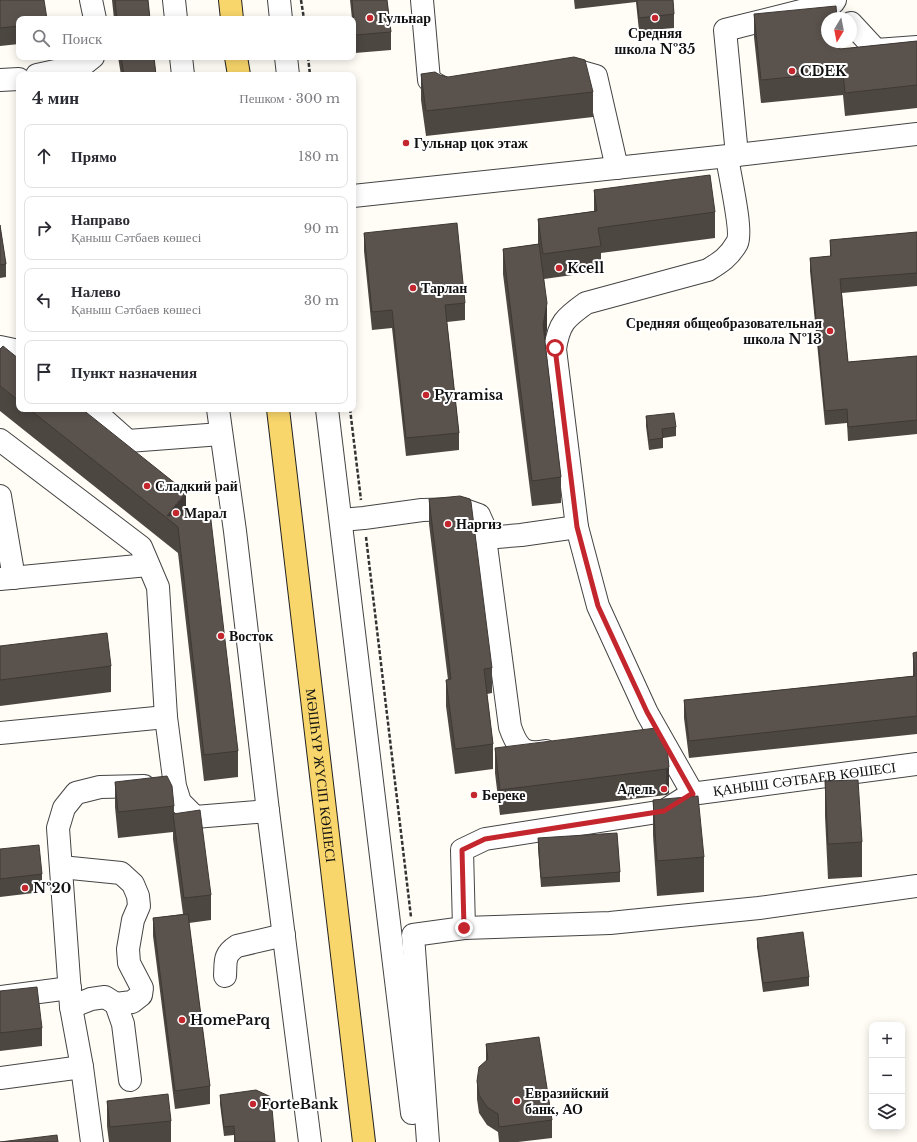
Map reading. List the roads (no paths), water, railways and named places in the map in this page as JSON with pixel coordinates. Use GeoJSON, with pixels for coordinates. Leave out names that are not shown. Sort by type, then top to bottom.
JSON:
{"type":"FeatureCollection","features":[{"type":"Feature","properties":{"kind":"main road"},"geometry":{"type":"LineString","coordinates":[[230,0],[232,16]]}},
{"type":"Feature","properties":{"kind":"main road"},"geometry":{"type":"LineString","coordinates":[[236,60],[238,72]]}},
{"type":"Feature","properties":{"kind":"main road","name":"МӘШҺҮР ЖҮСІП КӨШЕСІ"},"geometry":{"type":"LineString","coordinates":[[278,412],[364,1142]]}},
{"type":"Feature","properties":{"kind":"street"},"geometry":{"type":"LineString","coordinates":[[91,0],[94,16]]}},
{"type":"Feature","properties":{"kind":"street"},"geometry":{"type":"LineString","coordinates":[[174,0],[176,16]]}},
{"type":"Feature","properties":{"kind":"street"},"geometry":{"type":"LineString","coordinates":[[279,0],[281,16]]}},
{"type":"Feature","properties":{"kind":"street"},"geometry":{"type":"LineString","coordinates":[[422,0],[429,80],[446,90],[469,86]]}},
{"type":"Feature","properties":{"kind":"street"},"geometry":{"type":"LineString","coordinates":[[693,794],[647,712],[598,606],[577,527],[555,348],[557,336],[562,323],[572,313],[586,303],[708,270],[724,260],[738,242],[726,30],[838,7]]}},
{"type":"Feature","properties":{"kind":"street"},"geometry":{"type":"LineString","coordinates":[[857,29],[876,50],[917,47]]}},
{"type":"Feature","properties":{"kind":"street"},"geometry":{"type":"LineString","coordinates":[[51,72],[83,65],[89,60]]}},
{"type":"Feature","properties":{"kind":"street"},"geometry":{"type":"LineString","coordinates":[[181,60],[183,72]]}},
{"type":"Feature","properties":{"kind":"street"},"geometry":{"type":"LineString","coordinates":[[286,60],[288,72]]}},
{"type":"Feature","properties":{"kind":"street"},"geometry":{"type":"LineString","coordinates":[[537,76],[574,70],[596,76],[617,168]]}},
{"type":"Feature","properties":{"kind":"street"},"geometry":{"type":"LineString","coordinates":[[0,80],[16,79]]}},
{"type":"Feature","properties":{"kind":"street"},"geometry":{"type":"LineString","coordinates":[[356,196],[732,156],[917,134]]}},
{"type":"Feature","properties":{"kind":"street"},"geometry":{"type":"LineString","coordinates":[[0,347],[16,350]]}},
{"type":"Feature","properties":{"kind":"street"},"geometry":{"type":"LineString","coordinates":[[95,412],[128,440],[221,434]]}},
{"type":"Feature","properties":{"kind":"street"},"geometry":{"type":"LineString","coordinates":[[218,412],[236,531],[268,811],[310,1142]]}},
{"type":"Feature","properties":{"kind":"street"},"geometry":{"type":"LineString","coordinates":[[327,412],[416,1142]]}},
{"type":"Feature","properties":{"kind":"street"},"geometry":{"type":"LineString","coordinates":[[0,440],[141,547],[158,587],[166,717],[175,786],[180,802],[195,817],[268,811]]}},
{"type":"Feature","properties":{"kind":"street"},"geometry":{"type":"LineString","coordinates":[[0,496],[7,578],[148,565]]}},
{"type":"Feature","properties":{"kind":"street"},"geometry":{"type":"LineString","coordinates":[[341,520],[422,510],[462,509],[479,515],[483,524],[510,727],[515,742],[523,750],[536,753],[566,748]]}},
{"type":"Feature","properties":{"kind":"street"},"geometry":{"type":"LineString","coordinates":[[484,538],[521,535],[577,527]]}},
{"type":"Feature","properties":{"kind":"street"},"geometry":{"type":"LineString","coordinates":[[0,733],[166,717]]}},
{"type":"Feature","properties":{"kind":"street"},"geometry":{"type":"LineString","coordinates":[[635,735],[658,731]]}},
{"type":"Feature","properties":{"kind":"street","name":"ҚАНЫШ СӘТБАЕВ КӨШЕСІ"},"geometry":{"type":"LineString","coordinates":[[464,928],[462,850],[485,839],[664,811],[691,794],[917,764]]}},
{"type":"Feature","properties":{"kind":"street"},"geometry":{"type":"LineString","coordinates":[[92,1142],[71,998],[58,828],[64,808],[76,793],[100,787],[175,786]]}},
{"type":"Feature","properties":{"kind":"street"},"geometry":{"type":"LineString","coordinates":[[61,867],[121,873],[133,884],[138,896],[139,906],[133,920],[128,949],[129,963],[142,988],[141,995],[132,1002],[116,1004]]}},
{"type":"Feature","properties":{"kind":"street"},"geometry":{"type":"LineString","coordinates":[[428,1142],[413,935],[464,928],[610,923],[759,908],[917,886]]}},
{"type":"Feature","properties":{"kind":"street"},"geometry":{"type":"LineString","coordinates":[[225,976],[226,956],[230,950],[237,946],[284,935]]}},
{"type":"Feature","properties":{"kind":"street"},"geometry":{"type":"LineString","coordinates":[[0,997],[91,999],[105,997],[116,1004],[123,1024],[130,1080]]}},
{"type":"Feature","properties":{"kind":"street"},"geometry":{"type":"LineString","coordinates":[[0,1078],[82,1067]]}},
{"type":"Feature","properties":{"kind":"place","name":"Гульнар"},"geometry":{"type":"Point","coordinates":[370,18]}},
{"type":"Feature","properties":{"kind":"place","name":"Средняя школа №35"},"geometry":{"type":"Point","coordinates":[655,18]}},
{"type":"Feature","properties":{"kind":"place","name":"CDEK"},"geometry":{"type":"Point","coordinates":[792,71]}},
{"type":"Feature","properties":{"kind":"place","name":"Гульнар цок этаж"},"geometry":{"type":"Point","coordinates":[406,143]}},
{"type":"Feature","properties":{"kind":"place","name":"Kcell"},"geometry":{"type":"Point","coordinates":[559,268]}},
{"type":"Feature","properties":{"kind":"place","name":"Тарлан"},"geometry":{"type":"Point","coordinates":[413,288]}},
{"type":"Feature","properties":{"kind":"place","name":"Средняя общеобразовательная школа №13"},"geometry":{"type":"Point","coordinates":[830,331]}},
{"type":"Feature","properties":{"kind":"place","name":"Pyramisa"},"geometry":{"type":"Point","coordinates":[426,395]}},
{"type":"Feature","properties":{"kind":"place","name":"Сладкий рай"},"geometry":{"type":"Point","coordinates":[147,486]}},
{"type":"Feature","properties":{"kind":"place","name":"Марал"},"geometry":{"type":"Point","coordinates":[176,513]}},
{"type":"Feature","properties":{"kind":"place","name":"Наргиз"},"geometry":{"type":"Point","coordinates":[448,524]}},
{"type":"Feature","properties":{"kind":"place","name":"Восток"},"geometry":{"type":"Point","coordinates":[221,636]}},
{"type":"Feature","properties":{"kind":"place","name":"Адель"},"geometry":{"type":"Point","coordinates":[664,789]}},
{"type":"Feature","properties":{"kind":"place","name":"Береке"},"geometry":{"type":"Point","coordinates":[474,795]}},
{"type":"Feature","properties":{"kind":"place","name":"№20"},"geometry":{"type":"Point","coordinates":[25,888]}},
{"type":"Feature","properties":{"kind":"place","name":"HomeParq"},"geometry":{"type":"Point","coordinates":[182,1020]}},
{"type":"Feature","properties":{"kind":"place","name":"Евразийский банк, АО"},"geometry":{"type":"Point","coordinates":[517,1101]}},
{"type":"Feature","properties":{"kind":"place","name":"ForteBank"},"geometry":{"type":"Point","coordinates":[253,1104]}}]}
